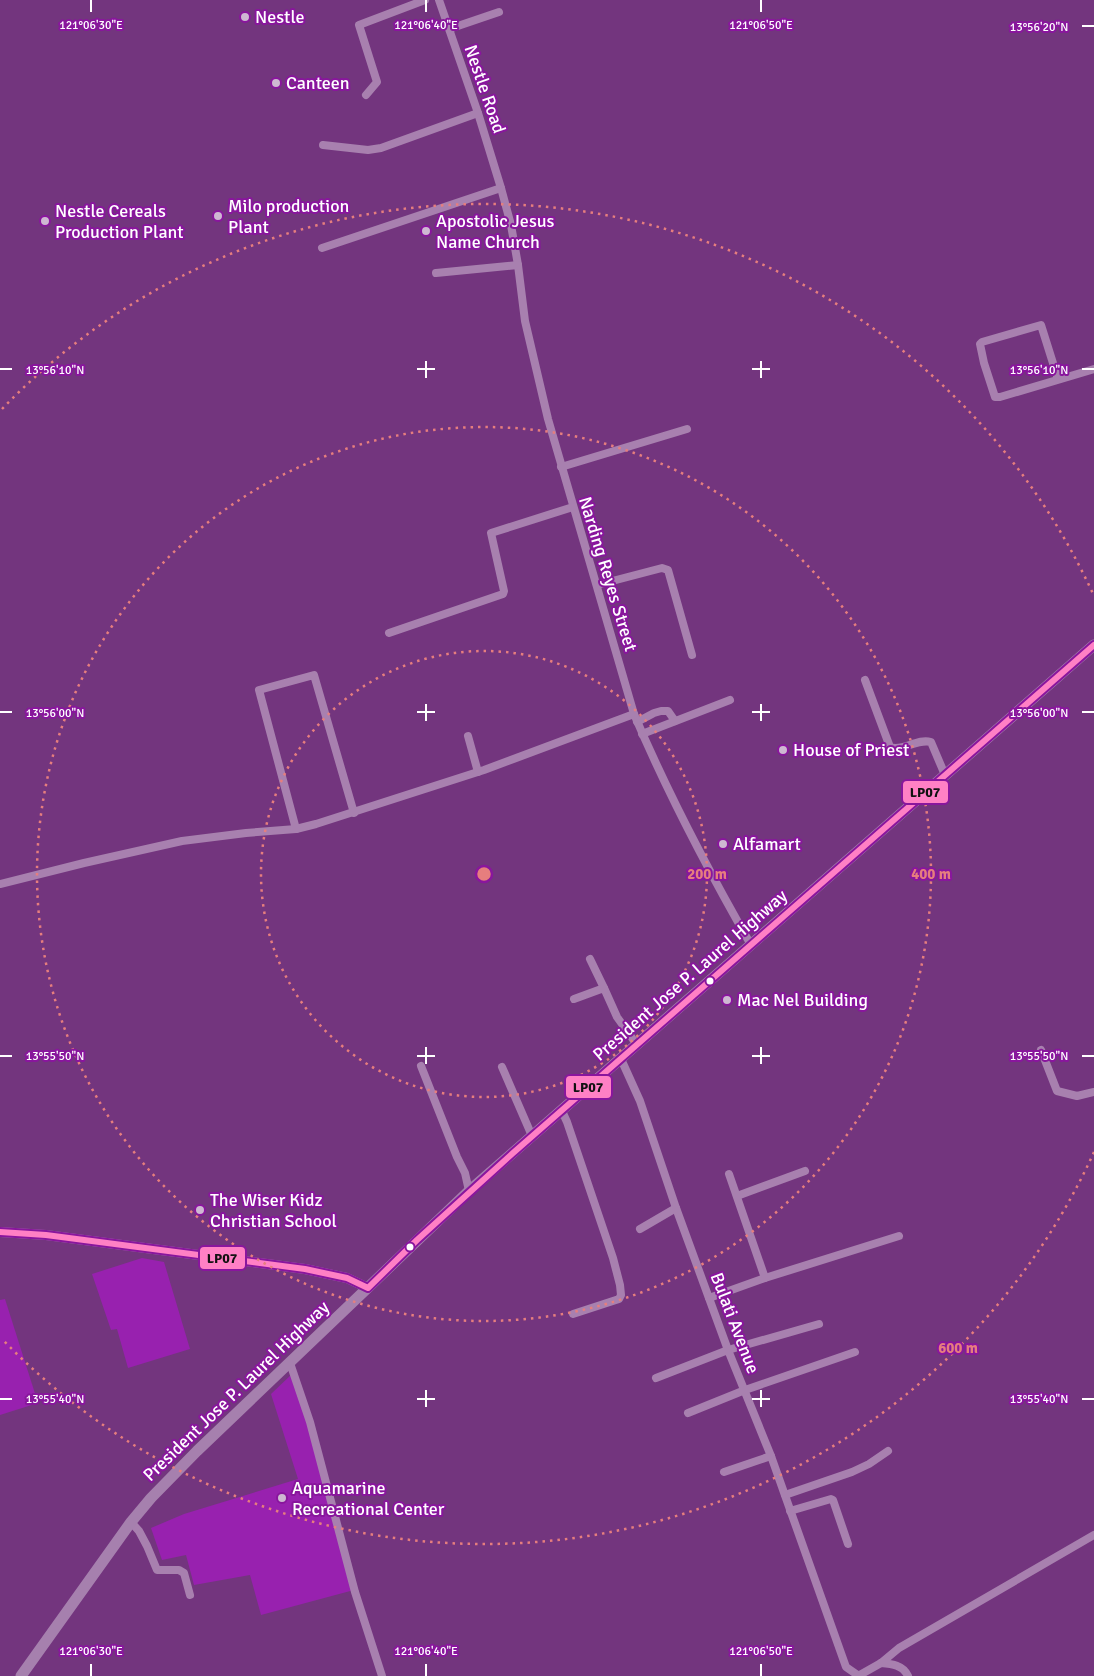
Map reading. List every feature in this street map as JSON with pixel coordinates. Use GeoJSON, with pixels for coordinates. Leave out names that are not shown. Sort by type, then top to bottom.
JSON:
{"type":"FeatureCollection","features":[{"type":"Feature","properties":{"kind":"highway","name":"President Jose P. Laurel Highway"},"geometry":{"type":"LineString","coordinates":[[21,1676],[131,1522],[151,1498],[197,1451],[470,1192],[532,1136],[1094,645]]}},
{"type":"Feature","properties":{"kind":"main road"},"geometry":{"type":"LineString","coordinates":[[0,1232],[46,1235],[305,1269],[347,1278],[368,1288]]}},
{"type":"Feature","properties":{"kind":"street"},"geometry":{"type":"LineString","coordinates":[[366,95],[377,82],[359,25],[425,0]]}},
{"type":"Feature","properties":{"kind":"street","name":"Nestle Road"},"geometry":{"type":"LineString","coordinates":[[439,0],[478,113],[501,188]]}},
{"type":"Feature","properties":{"kind":"street"},"geometry":{"type":"LineString","coordinates":[[449,29],[499,12]]}},
{"type":"Feature","properties":{"kind":"street"},"geometry":{"type":"LineString","coordinates":[[323,145],[368,150],[381,148],[478,113]]}},
{"type":"Feature","properties":{"kind":"street"},"geometry":{"type":"LineString","coordinates":[[322,248],[501,188]]}},
{"type":"Feature","properties":{"kind":"street","name":"Narding Reyes Street"},"geometry":{"type":"LineString","coordinates":[[501,188],[511,225],[527,329],[561,468],[636,718],[702,858],[751,946]]}},
{"type":"Feature","properties":{"kind":"street"},"geometry":{"type":"LineString","coordinates":[[436,273],[518,265]]}},
{"type":"Feature","properties":{"kind":"street"},"geometry":{"type":"LineString","coordinates":[[1058,379],[1041,325],[1013,332],[980,344],[995,397],[1000,398],[1094,369]]}},
{"type":"Feature","properties":{"kind":"street"},"geometry":{"type":"LineString","coordinates":[[561,468],[688,429]]}},
{"type":"Feature","properties":{"kind":"street"},"geometry":{"type":"LineString","coordinates":[[388,633],[502,594],[504,591],[491,533],[573,506]]}},
{"type":"Feature","properties":{"kind":"street"},"geometry":{"type":"LineString","coordinates":[[597,585],[662,568],[668,570],[692,656]]}},
{"type":"Feature","properties":{"kind":"street"},"geometry":{"type":"LineString","coordinates":[[296,829],[259,690],[314,675],[354,813]]}},
{"type":"Feature","properties":{"kind":"street"},"geometry":{"type":"LineString","coordinates":[[865,680],[890,747],[896,749],[924,741],[931,742],[946,775]]}},
{"type":"Feature","properties":{"kind":"street"},"geometry":{"type":"LineString","coordinates":[[642,734],[730,700]]}},
{"type":"Feature","properties":{"kind":"street"},"geometry":{"type":"LineString","coordinates":[[0,884],[182,841],[296,829],[354,813],[636,718],[668,711],[675,721]]}},
{"type":"Feature","properties":{"kind":"street"},"geometry":{"type":"LineString","coordinates":[[468,736],[478,772]]}},
{"type":"Feature","properties":{"kind":"street"},"geometry":{"type":"LineString","coordinates":[[590,959],[618,1017],[637,1045]]}},
{"type":"Feature","properties":{"kind":"street"},"geometry":{"type":"LineString","coordinates":[[574,999],[604,988]]}},
{"type":"Feature","properties":{"kind":"street"},"geometry":{"type":"LineString","coordinates":[[1041,1050],[1057,1090],[1077,1096],[1094,1092]]}},
{"type":"Feature","properties":{"kind":"street","name":"Bulati Avenue"},"geometry":{"type":"LineString","coordinates":[[621,1059],[640,1101],[676,1208],[728,1350],[771,1456],[846,1667],[859,1676]]}},
{"type":"Feature","properties":{"kind":"street"},"geometry":{"type":"LineString","coordinates":[[422,1066],[465,1173],[470,1192]]}},
{"type":"Feature","properties":{"kind":"street"},"geometry":{"type":"LineString","coordinates":[[502,1067],[532,1136]]}},
{"type":"Feature","properties":{"kind":"street"},"geometry":{"type":"LineString","coordinates":[[562,1111],[568,1122],[604,1230],[620,1285],[621,1295],[619,1299],[573,1314]]}},
{"type":"Feature","properties":{"kind":"street"},"geometry":{"type":"LineString","coordinates":[[737,1196],[806,1171]]}},
{"type":"Feature","properties":{"kind":"street"},"geometry":{"type":"LineString","coordinates":[[729,1174],[765,1278]]}},
{"type":"Feature","properties":{"kind":"street"},"geometry":{"type":"LineString","coordinates":[[640,1228],[676,1208]]}},
{"type":"Feature","properties":{"kind":"street"},"geometry":{"type":"LineString","coordinates":[[709,1298],[765,1278],[899,1236]]}},
{"type":"Feature","properties":{"kind":"street"},"geometry":{"type":"LineString","coordinates":[[656,1378],[728,1350],[819,1324]]}},
{"type":"Feature","properties":{"kind":"street"},"geometry":{"type":"LineString","coordinates":[[688,1413],[745,1390],[854,1352]]}},
{"type":"Feature","properties":{"kind":"street"},"geometry":{"type":"LineString","coordinates":[[290,1363],[310,1422],[356,1592],[382,1676]]}},
{"type":"Feature","properties":{"kind":"street"},"geometry":{"type":"LineString","coordinates":[[785,1495],[852,1472],[870,1464],[888,1451]]}},
{"type":"Feature","properties":{"kind":"street"},"geometry":{"type":"LineString","coordinates":[[724,1472],[771,1456]]}},
{"type":"Feature","properties":{"kind":"street"},"geometry":{"type":"LineString","coordinates":[[790,1511],[833,1500],[848,1544]]}},
{"type":"Feature","properties":{"kind":"street"},"geometry":{"type":"LineString","coordinates":[[131,1522],[143,1539],[157,1570],[178,1570],[184,1573],[190,1595]]}},
{"type":"Feature","properties":{"kind":"street"},"geometry":{"type":"LineString","coordinates":[[859,1676],[881,1663],[899,1648],[1094,1535]]}},
{"type":"Feature","properties":{"kind":"street"},"geometry":{"type":"LineString","coordinates":[[881,1663],[899,1666],[908,1676]]}},
{"type":"Feature","properties":{"kind":"shaded area"},"geometry":{"type":"Polygon","coordinates":[[[142,1258],[164,1262],[190,1349],[128,1368],[117,1329],[111,1330],[92,1274],[142,1258]]]}},
{"type":"Feature","properties":{"kind":"shaded area"},"geometry":{"type":"Polygon","coordinates":[[[5,1299],[38,1403],[0,1415],[0,1300],[5,1299]]]}},
{"type":"Feature","properties":{"kind":"shaded area","name":"Aquamarine Recreational Center"},"geometry":{"type":"Polygon","coordinates":[[[292,1374],[354,1590],[261,1615],[250,1575],[194,1585],[186,1555],[162,1560],[151,1528],[184,1514],[298,1479],[271,1394],[292,1374]]]}},
{"type":"Feature","properties":{"kind":"transit line","name":"LP07"},"geometry":{"type":"LineString","coordinates":[[0,1232],[46,1235],[305,1269],[347,1278],[368,1288],[417,1240],[513,1153],[1094,645]]}},
{"type":"Feature","properties":{"kind":"place","name":"Nestle"},"geometry":{"type":"Point","coordinates":[245,17]}},
{"type":"Feature","properties":{"kind":"place","name":"Canteen"},"geometry":{"type":"Point","coordinates":[276,83]}},
{"type":"Feature","properties":{"kind":"place","name":"Milo production Plant"},"geometry":{"type":"Point","coordinates":[218,216]}},
{"type":"Feature","properties":{"kind":"place","name":"Nestle Cereals Production Plant"},"geometry":{"type":"Point","coordinates":[45,221]}},
{"type":"Feature","properties":{"kind":"place","name":"Apostolic Jesus Name Church"},"geometry":{"type":"Point","coordinates":[426,231]}},
{"type":"Feature","properties":{"kind":"place","name":"House of Priest"},"geometry":{"type":"Point","coordinates":[783,750]}},
{"type":"Feature","properties":{"kind":"place","name":"Alfamart"},"geometry":{"type":"Point","coordinates":[723,844]}},
{"type":"Feature","properties":{"kind":"place","name":"Mac Nel Building"},"geometry":{"type":"Point","coordinates":[727,1000]}},
{"type":"Feature","properties":{"kind":"place","name":"The Wiser Kidz Christian School"},"geometry":{"type":"Point","coordinates":[200,1210]}},
{"type":"Feature","properties":{"kind":"place","name":"Aquamarine Recreational Center"},"geometry":{"type":"Point","coordinates":[282,1498]}}]}
